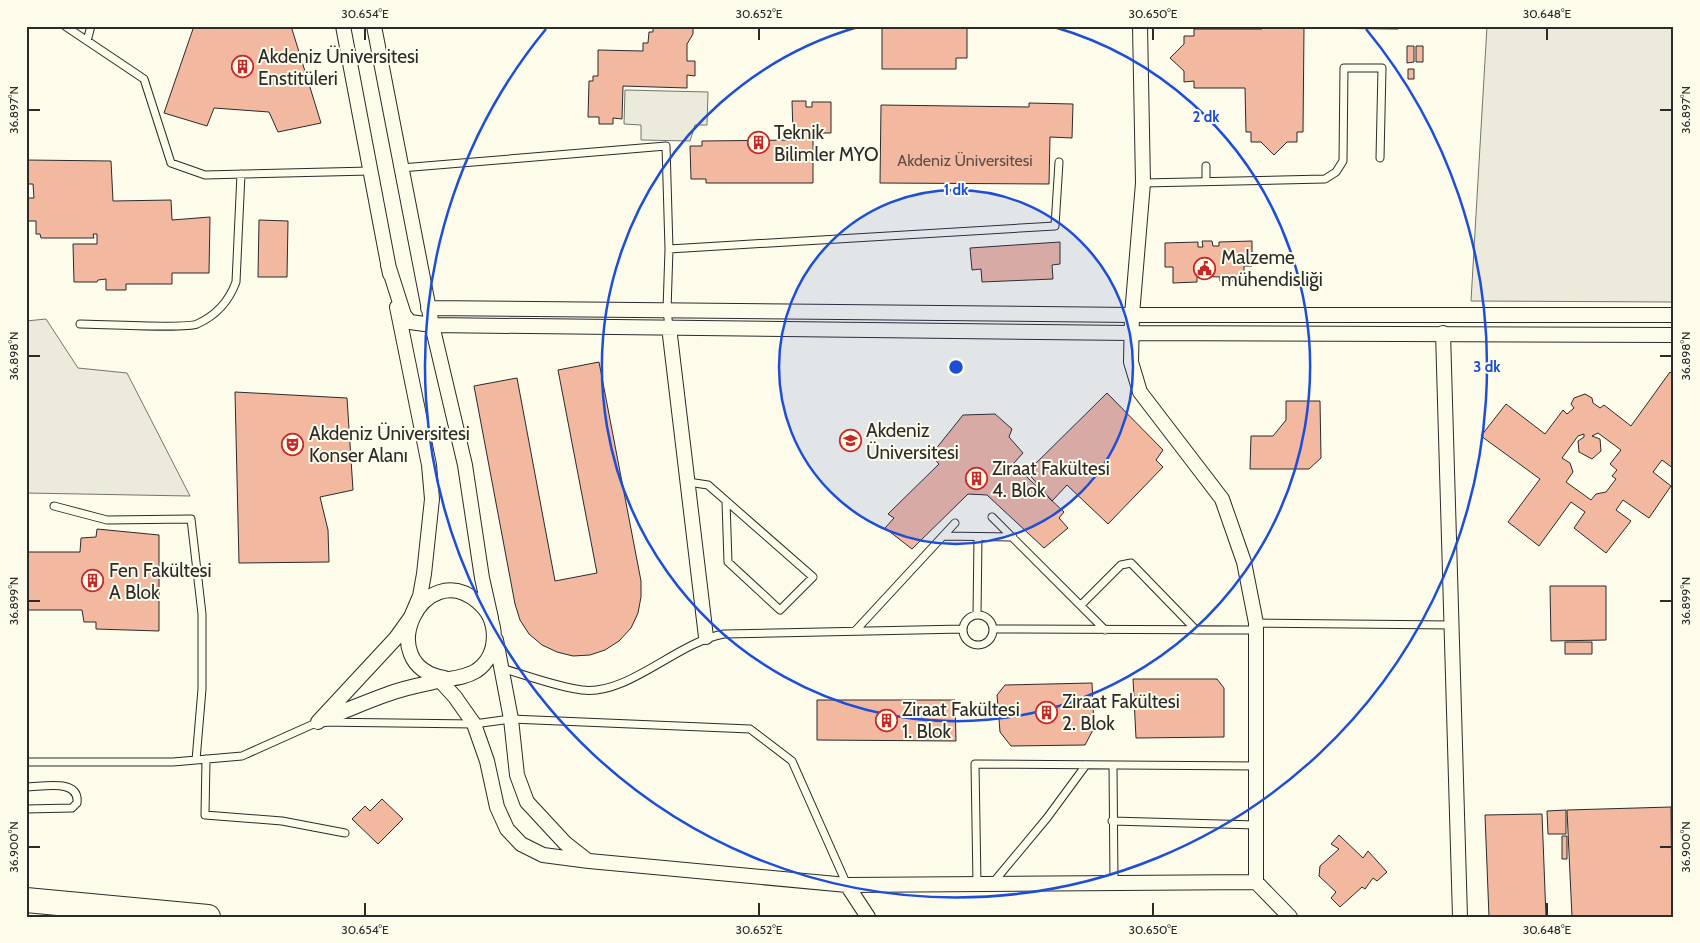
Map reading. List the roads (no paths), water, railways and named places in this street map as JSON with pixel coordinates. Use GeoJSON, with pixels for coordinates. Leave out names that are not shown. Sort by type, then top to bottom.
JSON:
{"type":"FeatureCollection","features":[{"type":"Feature","properties":{"kind":"highway"},"geometry":{"type":"LineString","coordinates":[[26,900],[208,917]]}},
{"type":"Feature","properties":{"kind":"street"},"geometry":{"type":"LineString","coordinates":[[343,26],[388,264],[429,465],[432,499],[424,574],[420,596],[407,630],[408,644],[413,658],[423,669],[442,679],[474,724],[486,761],[497,807],[507,829],[521,844],[543,855],[589,862],[847,885],[1256,882]]}},
{"type":"Feature","properties":{"kind":"street"},"geometry":{"type":"LineString","coordinates":[[374,26],[428,308],[465,465],[482,578],[511,719],[518,775],[527,802],[565,843],[589,862]]}},
{"type":"Feature","properties":{"kind":"street"},"geometry":{"type":"LineString","coordinates":[[1140,26],[1143,183],[1132,315],[1131,362],[1140,392],[1222,499],[1244,562],[1256,626],[1256,882],[1290,917]]}},
{"type":"Feature","properties":{"kind":"street"},"geometry":{"type":"LineString","coordinates":[[388,264],[404,315],[410,322],[432,325],[1131,333],[1674,335]]}},
{"type":"Feature","properties":{"kind":"street"},"geometry":{"type":"LineString","coordinates":[[428,308],[1132,315],[1674,315]]}},
{"type":"Feature","properties":{"kind":"street"},"geometry":{"type":"LineString","coordinates":[[669,327],[706,637]]}},
{"type":"Feature","properties":{"kind":"street"},"geometry":{"type":"LineString","coordinates":[[1443,333],[1460,917]]}},
{"type":"Feature","properties":{"kind":"street"},"geometry":{"type":"LineString","coordinates":[[318,722],[396,638],[420,604],[432,596],[445,592],[460,592],[473,597],[484,606],[491,618]]}},
{"type":"Feature","properties":{"kind":"street"},"geometry":{"type":"LineString","coordinates":[[318,722],[389,693],[442,679],[464,677],[482,665],[493,646],[494,632]]}},
{"type":"Feature","properties":{"kind":"street"},"geometry":{"type":"LineString","coordinates":[[847,885],[868,917]]}},
{"type":"Feature","properties":{"kind":"lane"},"geometry":{"type":"LineString","coordinates":[[65,26],[144,79],[171,163],[205,175],[370,171]]}},
{"type":"Feature","properties":{"kind":"lane"},"geometry":{"type":"LineString","coordinates":[[87,41],[91,26]]}},
{"type":"Feature","properties":{"kind":"lane"},"geometry":{"type":"LineString","coordinates":[[1143,183],[1325,179],[1336,172],[1342,161],[1344,68],[1382,68],[1380,158]]}},
{"type":"Feature","properties":{"kind":"lane"},"geometry":{"type":"LineString","coordinates":[[401,168],[666,146],[669,249],[666,310],[669,327]]}},
{"type":"Feature","properties":{"kind":"lane"},"geometry":{"type":"LineString","coordinates":[[669,249],[1055,226],[1059,162]]}},
{"type":"Feature","properties":{"kind":"lane"},"geometry":{"type":"LineString","coordinates":[[1206,166],[1206,181]]}},
{"type":"Feature","properties":{"kind":"lane"},"geometry":{"type":"LineString","coordinates":[[80,324],[196,325],[219,310],[229,297],[236,282],[242,174]]}},
{"type":"Feature","properties":{"kind":"lane"},"geometry":{"type":"LineString","coordinates":[[688,482],[708,485],[813,577],[780,610],[728,562],[726,502]]}},
{"type":"Feature","properties":{"kind":"lane"},"geometry":{"type":"LineString","coordinates":[[54,506],[108,520],[191,519],[202,614],[202,689],[196,760]]}},
{"type":"Feature","properties":{"kind":"lane"},"geometry":{"type":"LineString","coordinates":[[992,517],[1105,630]]}},
{"type":"Feature","properties":{"kind":"lane"},"geometry":{"type":"LineString","coordinates":[[856,630],[955,523]]}},
{"type":"Feature","properties":{"kind":"lane"},"geometry":{"type":"LineString","coordinates":[[943,536],[1013,538]]}},
{"type":"Feature","properties":{"kind":"lane"},"geometry":{"type":"LineString","coordinates":[[977,615],[978,537]]}},
{"type":"Feature","properties":{"kind":"lane"},"geometry":{"type":"LineString","coordinates":[[1081,606],[1120,566],[1131,564],[1196,630]]}},
{"type":"Feature","properties":{"kind":"lane"},"geometry":{"type":"LineString","coordinates":[[977,615],[986,616],[990,620],[993,629],[988,641],[977,644],[967,639],[963,629],[969,618],[977,615]]}},
{"type":"Feature","properties":{"kind":"lane"},"geometry":{"type":"LineString","coordinates":[[993,629],[1196,630],[1256,626],[1452,625]]}},
{"type":"Feature","properties":{"kind":"lane"},"geometry":{"type":"LineString","coordinates":[[500,668],[584,691],[618,686],[706,637],[724,634],[963,629]]}},
{"type":"Feature","properties":{"kind":"lane"},"geometry":{"type":"LineString","coordinates":[[26,762],[174,762],[242,756],[318,722],[474,724],[511,719],[750,729],[792,761],[847,885]]}},
{"type":"Feature","properties":{"kind":"lane"},"geometry":{"type":"LineString","coordinates":[[206,759],[205,815],[282,821],[345,833]]}},
{"type":"Feature","properties":{"kind":"lane"},"geometry":{"type":"LineString","coordinates":[[984,884],[975,764],[1257,766]]}},
{"type":"Feature","properties":{"kind":"lane"},"geometry":{"type":"LineString","coordinates":[[984,884],[1047,818],[1086,765]]}},
{"type":"Feature","properties":{"kind":"lane"},"geometry":{"type":"LineString","coordinates":[[1113,765],[1114,883]]}},
{"type":"Feature","properties":{"kind":"lane"},"geometry":{"type":"LineString","coordinates":[[26,787],[66,786],[73,789],[78,797],[77,803],[72,808],[26,810]]}},
{"type":"Feature","properties":{"kind":"lane"},"geometry":{"type":"LineString","coordinates":[[1112,822],[1256,825]]}},
{"type":"Feature","properties":{"kind":"place","name":"Akdeniz Üniversitesi Enstitüleri"},"geometry":{"type":"Point","coordinates":[242,67]}},
{"type":"Feature","properties":{"kind":"place","name":"Teknik Bilimler MYO"},"geometry":{"type":"Point","coordinates":[758,143]}},
{"type":"Feature","properties":{"kind":"place","name":"Malzeme mühendisliği"},"geometry":{"type":"Point","coordinates":[1205,268]}},
{"type":"Feature","properties":{"kind":"place","name":"Akdeniz Üniversitesi"},"geometry":{"type":"Point","coordinates":[850,441]}},
{"type":"Feature","properties":{"kind":"place","name":"Akdeniz Üniversitesi Konser Alanı"},"geometry":{"type":"Point","coordinates":[293,444]}},
{"type":"Feature","properties":{"kind":"place","name":"Ziraat Fakültesi 4. Blok"},"geometry":{"type":"Point","coordinates":[976,479]}},
{"type":"Feature","properties":{"kind":"place","name":"Fen Fakültesi A Blok"},"geometry":{"type":"Point","coordinates":[93,581]}},
{"type":"Feature","properties":{"kind":"place","name":"Ziraat Fakültesi 2. Blok"},"geometry":{"type":"Point","coordinates":[1046,712]}},
{"type":"Feature","properties":{"kind":"place","name":"Ziraat Fakültesi 1. Blok"},"geometry":{"type":"Point","coordinates":[886,720]}}]}
